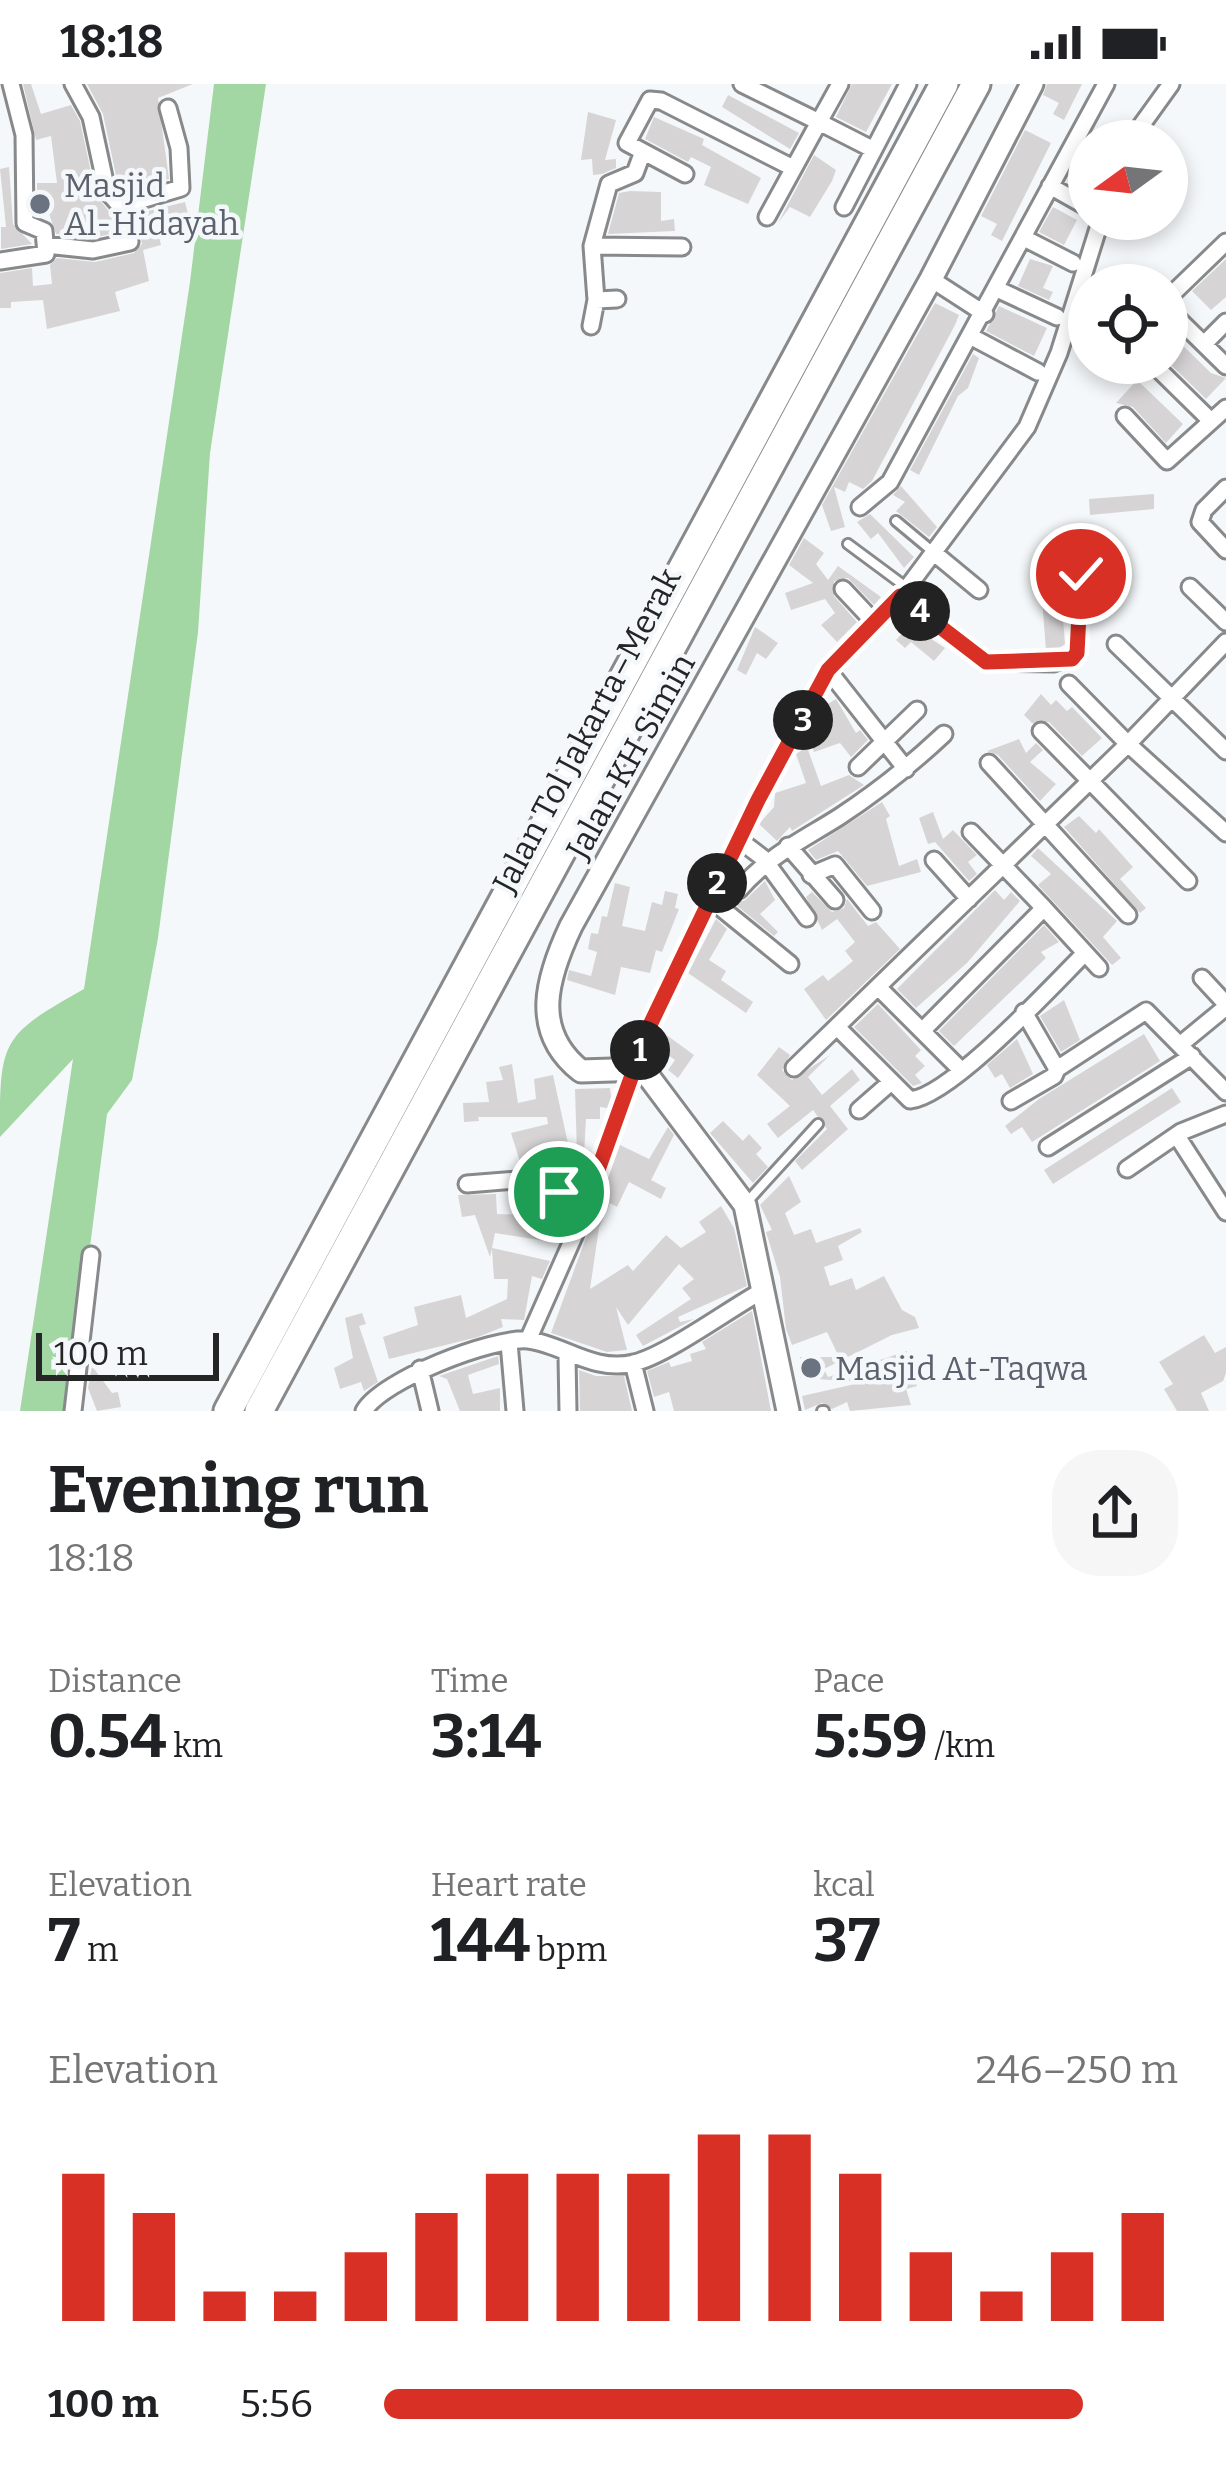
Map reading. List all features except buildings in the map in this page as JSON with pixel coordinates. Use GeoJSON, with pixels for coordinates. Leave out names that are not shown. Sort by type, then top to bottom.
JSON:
{"type":"FeatureCollection","features":[{"type":"Feature","properties":{"kind":"highway","name":"Jalan Tol Jakarta–Merak"},"geometry":{"type":"LineString","coordinates":[[228,1411],[944,84]]}},
{"type":"Feature","properties":{"kind":"highway","name":"Jalan Tol Jakarta–Merak"},"geometry":{"type":"LineString","coordinates":[[260,1411],[976,84]]}},
{"type":"Feature","properties":{"kind":"street"},"geometry":{"type":"LineString","coordinates":[[0,261],[42,258],[46,244],[44,231],[25,223],[24,135],[11,84]]}},
{"type":"Feature","properties":{"kind":"street"},"geometry":{"type":"LineString","coordinates":[[46,244],[93,250],[128,245],[121,206],[107,191],[91,116],[73,84]]}},
{"type":"Feature","properties":{"kind":"street"},"geometry":{"type":"LineString","coordinates":[[742,84],[872,149]]}},
{"type":"Feature","properties":{"kind":"street"},"geometry":{"type":"LineString","coordinates":[[767,217],[840,84]]}},
{"type":"Feature","properties":{"kind":"street"},"geometry":{"type":"LineString","coordinates":[[844,207],[908,84]]}},
{"type":"Feature","properties":{"kind":"street","name":"Jalan KH Simin"},"geometry":{"type":"LineString","coordinates":[[634,1068],[580,1071],[566,1059],[546,1012],[556,959],[931,279],[1031,84]]}},
{"type":"Feature","properties":{"kind":"street"},"geometry":{"type":"LineString","coordinates":[[1091,120],[1106,84]]}},
{"type":"Feature","properties":{"kind":"street"},"geometry":{"type":"LineString","coordinates":[[1145,120],[1171,84]]}},
{"type":"Feature","properties":{"kind":"street"},"geometry":{"type":"LineString","coordinates":[[686,174],[630,148],[628,138],[645,104],[660,92],[793,168]]}},
{"type":"Feature","properties":{"kind":"street"},"geometry":{"type":"LineString","coordinates":[[121,206],[181,188],[179,148],[168,109]]}},
{"type":"Feature","properties":{"kind":"street"},"geometry":{"type":"LineString","coordinates":[[591,326],[596,300],[592,246],[609,184],[635,173],[642,154]]}},
{"type":"Feature","properties":{"kind":"street"},"geometry":{"type":"LineString","coordinates":[[860,507],[890,482],[1068,160]]}},
{"type":"Feature","properties":{"kind":"street"},"geometry":{"type":"LineString","coordinates":[[1050,186],[1068,196]]}},
{"type":"Feature","properties":{"kind":"street"},"geometry":{"type":"LineString","coordinates":[[1024,238],[1072,263]]}},
{"type":"Feature","properties":{"kind":"street"},"geometry":{"type":"LineString","coordinates":[[529,1340],[589,1195],[634,1068],[738,839],[828,670],[904,592],[1028,427],[1059,353],[1094,240]]}},
{"type":"Feature","properties":{"kind":"street"},"geometry":{"type":"LineString","coordinates":[[1188,282],[1226,242]]}},
{"type":"Feature","properties":{"kind":"street"},"geometry":{"type":"LineString","coordinates":[[592,246],[682,247]]}},
{"type":"Feature","properties":{"kind":"street"},"geometry":{"type":"LineString","coordinates":[[931,279],[985,314]]}},
{"type":"Feature","properties":{"kind":"street"},"geometry":{"type":"LineString","coordinates":[[999,290],[1057,317]]}},
{"type":"Feature","properties":{"kind":"street"},"geometry":{"type":"LineString","coordinates":[[596,300],[616,299]]}},
{"type":"Feature","properties":{"kind":"street"},"geometry":{"type":"LineString","coordinates":[[1204,344],[1226,322]]}},
{"type":"Feature","properties":{"kind":"street"},"geometry":{"type":"LineString","coordinates":[[1188,327],[1226,366]]}},
{"type":"Feature","properties":{"kind":"street"},"geometry":{"type":"LineString","coordinates":[[970,336],[1038,372]]}},
{"type":"Feature","properties":{"kind":"street"},"geometry":{"type":"LineString","coordinates":[[1174,384],[1210,420]]}},
{"type":"Feature","properties":{"kind":"street"},"geometry":{"type":"LineString","coordinates":[[1125,416],[1167,461],[1226,408]]}},
{"type":"Feature","properties":{"kind":"street"},"geometry":{"type":"LineString","coordinates":[[1226,488],[1204,510],[1201,522],[1226,550]]}},
{"type":"Feature","properties":{"kind":"street"},"geometry":{"type":"LineString","coordinates":[[933,552],[979,590]]}},
{"type":"Feature","properties":{"kind":"street"},"geometry":{"type":"LineString","coordinates":[[904,592],[986,662],[1054,663],[1077,653],[1081,574]]}},
{"type":"Feature","properties":{"kind":"street"},"geometry":{"type":"LineString","coordinates":[[1190,587],[1226,622]]}},
{"type":"Feature","properties":{"kind":"street"},"geometry":{"type":"LineString","coordinates":[[843,589],[875,623]]}},
{"type":"Feature","properties":{"kind":"street"},"geometry":{"type":"LineString","coordinates":[[794,1068],[1128,744],[1226,642]]}},
{"type":"Feature","properties":{"kind":"street"},"geometry":{"type":"LineString","coordinates":[[1117,644],[1223,741]]}},
{"type":"Feature","properties":{"kind":"street"},"geometry":{"type":"LineString","coordinates":[[828,670],[906,769]]}},
{"type":"Feature","properties":{"kind":"street"},"geometry":{"type":"LineString","coordinates":[[1069,684],[1226,833]]}},
{"type":"Feature","properties":{"kind":"street"},"geometry":{"type":"LineString","coordinates":[[858,767],[916,710]]}},
{"type":"Feature","properties":{"kind":"street"},"geometry":{"type":"LineString","coordinates":[[1041,731],[1188,880]]}},
{"type":"Feature","properties":{"kind":"street"},"geometry":{"type":"LineString","coordinates":[[739,890],[764,860],[906,769],[944,734]]}},
{"type":"Feature","properties":{"kind":"street"},"geometry":{"type":"LineString","coordinates":[[989,763],[1128,915]]}},
{"type":"Feature","properties":{"kind":"street"},"geometry":{"type":"LineString","coordinates":[[971,832],[1099,968]]}},
{"type":"Feature","properties":{"kind":"street"},"geometry":{"type":"LineString","coordinates":[[738,839],[764,860],[807,918]]}},
{"type":"Feature","properties":{"kind":"street"},"geometry":{"type":"LineString","coordinates":[[788,846],[835,900]]}},
{"type":"Feature","properties":{"kind":"street"},"geometry":{"type":"LineString","coordinates":[[934,860],[969,899]]}},
{"type":"Feature","properties":{"kind":"street"},"geometry":{"type":"LineString","coordinates":[[811,875],[836,865],[872,911]]}},
{"type":"Feature","properties":{"kind":"street"},"geometry":{"type":"LineString","coordinates":[[710,899],[790,964]]}},
{"type":"Feature","properties":{"kind":"street"},"geometry":{"type":"LineString","coordinates":[[923,1030],[1045,908]]}},
{"type":"Feature","properties":{"kind":"street"},"geometry":{"type":"LineString","coordinates":[[838,1028],[891,1082],[917,1100],[962,1071],[1085,953]]}},
{"type":"Feature","properties":{"kind":"street"},"geometry":{"type":"LineString","coordinates":[[1048,1147],[1186,1050],[1226,1006],[1202,978]]}},
{"type":"Feature","properties":{"kind":"street"},"geometry":{"type":"LineString","coordinates":[[878,988],[962,1071]]}},
{"type":"Feature","properties":{"kind":"street"},"geometry":{"type":"LineString","coordinates":[[1011,1101],[1054,1076],[1057,1069],[1142,1010],[1226,1092]]}},
{"type":"Feature","properties":{"kind":"street"},"geometry":{"type":"LineString","coordinates":[[1024,1012],[1057,1069]]}},
{"type":"Feature","properties":{"kind":"street"},"geometry":{"type":"LineString","coordinates":[[634,1068],[654,1078],[745,1204],[788,1411]]}},
{"type":"Feature","properties":{"kind":"street"},"geometry":{"type":"LineString","coordinates":[[859,1110],[891,1082]]}},
{"type":"Feature","properties":{"kind":"street"},"geometry":{"type":"LineString","coordinates":[[1127,1169],[1177,1136],[1226,1115]]}},
{"type":"Feature","properties":{"kind":"street"},"geometry":{"type":"LineString","coordinates":[[1177,1136],[1226,1213]]}},
{"type":"Feature","properties":{"kind":"street"},"geometry":{"type":"LineString","coordinates":[[466,1184],[541,1178],[559,1192],[589,1195]]}},
{"type":"Feature","properties":{"kind":"street"},"geometry":{"type":"LineString","coordinates":[[73,1411],[91,1255]]}},
{"type":"Feature","properties":{"kind":"street"},"geometry":{"type":"LineString","coordinates":[[364,1411],[373,1396],[420,1369],[509,1343],[529,1340],[567,1357],[633,1363],[688,1342],[762,1291]]}},
{"type":"Feature","properties":{"kind":"street"},"geometry":{"type":"LineString","coordinates":[[509,1343],[515,1411]]}},
{"type":"Feature","properties":{"kind":"street"},"geometry":{"type":"LineString","coordinates":[[567,1357],[568,1411]]}},
{"type":"Feature","properties":{"kind":"street"},"geometry":{"type":"LineString","coordinates":[[633,1363],[645,1411]]}},
{"type":"Feature","properties":{"kind":"street"},"geometry":{"type":"LineString","coordinates":[[420,1369],[430,1411]]}},
{"type":"Feature","properties":{"kind":"lane"},"geometry":{"type":"LineString","coordinates":[[896,521],[933,552]]}},
{"type":"Feature","properties":{"kind":"lane"},"geometry":{"type":"LineString","coordinates":[[848,544],[904,592]]}},
{"type":"Feature","properties":{"kind":"lane"},"geometry":{"type":"LineString","coordinates":[[745,1204],[818,1124]]}},
{"type":"Feature","properties":{"kind":"green space"},"geometry":{"type":"Polygon","coordinates":[[[214,84],[266,84],[210,453],[198,632],[158,938],[132,1080],[107,1114],[69,1411],[20,1411],[73,1059],[0,1137],[1,1080],[10,1045],[21,1031],[84,989],[190,282],[214,84]]]}},
{"type":"Feature","properties":{"kind":"place","name":"Masjid Al-Hidayah"},"geometry":{"type":"Point","coordinates":[40,204]}},
{"type":"Feature","properties":{"kind":"place","name":"Masjid At-Taqwa"},"geometry":{"type":"Point","coordinates":[811,1368]}},
{"type":"Feature","properties":{"kind":"route"},"geometry":{"type":"LineString","coordinates":[[559,1192],[589,1195],[622,1095],[675,968],[828,670],[900,596],[986,662],[1072,659],[1077,653],[1081,574]]}}]}
